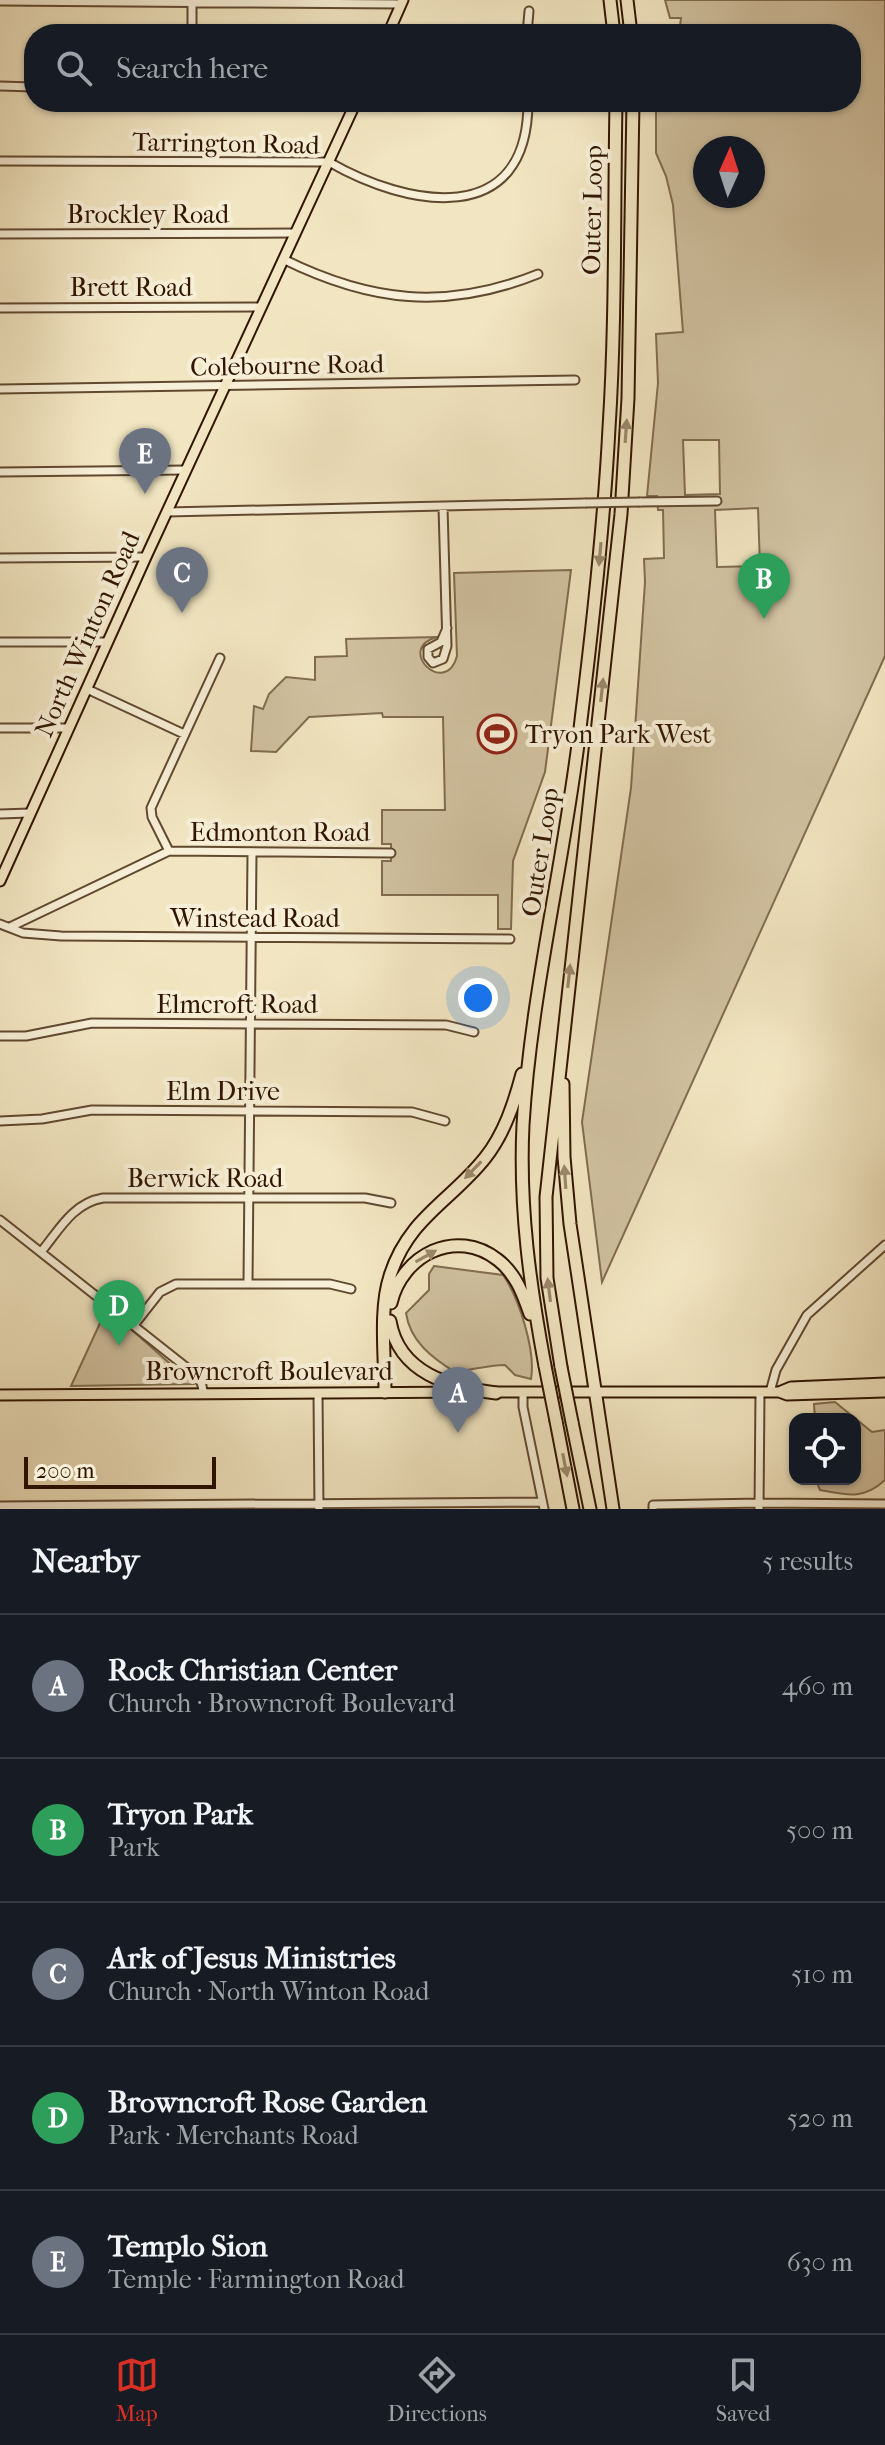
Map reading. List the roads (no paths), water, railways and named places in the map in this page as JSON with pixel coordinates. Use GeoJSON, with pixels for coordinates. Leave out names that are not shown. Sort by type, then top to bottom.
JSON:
{"type":"FeatureCollection","features":[{"type":"Feature","properties":{"kind":"highway"},"geometry":{"type":"LineString","coordinates":[[610,0],[613,24]]}},
{"type":"Feature","properties":{"kind":"highway"},"geometry":{"type":"LineString","coordinates":[[627,0],[630,24]]}},
{"type":"Feature","properties":{"kind":"highway","name":"Outer Loop"},"geometry":{"type":"LineString","coordinates":[[573,1509],[530,1278],[523,1185],[524,1115],[535,1023],[576,760],[600,553],[610,424],[616,112]]}},
{"type":"Feature","properties":{"kind":"highway","name":"Outer Loop"},"geometry":{"type":"LineString","coordinates":[[590,1509],[561,1367],[549,1289],[545,1220],[547,1174],[621,514],[628,386],[633,112]]}},
{"type":"Feature","properties":{"kind":"highway"},"geometry":{"type":"LineString","coordinates":[[385,1392],[386,1293],[396,1260],[418,1223],[474,1170],[495,1144],[513,1106],[535,1023]]}},
{"type":"Feature","properties":{"kind":"highway"},"geometry":{"type":"LineString","coordinates":[[564,1023],[566,1182],[572,1243],[613,1509]]}},
{"type":"Feature","properties":{"kind":"highway"},"geometry":{"type":"LineString","coordinates":[[385,1338],[391,1305],[401,1277],[409,1267],[425,1255],[464,1246],[482,1251],[504,1265],[518,1284],[545,1366]]}},
{"type":"Feature","properties":{"kind":"highway"},"geometry":{"type":"LineString","coordinates":[[391,1305],[393,1334],[405,1356],[418,1368],[445,1383],[496,1393]]}},
{"type":"Feature","properties":{"kind":"main road"},"geometry":{"type":"LineString","coordinates":[[392,24],[402,2]]}},
{"type":"Feature","properties":{"kind":"main road","name":"North Winton Road"},"geometry":{"type":"LineString","coordinates":[[0,881],[352,112]]}},
{"type":"Feature","properties":{"kind":"main road","name":"Browncroft Boulevard"},"geometry":{"type":"LineString","coordinates":[[770,1392],[796,1387],[885,1383]]}},
{"type":"Feature","properties":{"kind":"main road","name":"Browncroft Boulevard"},"geometry":{"type":"LineString","coordinates":[[0,1395],[770,1392],[787,1395],[885,1392]]}},
{"type":"Feature","properties":{"kind":"street"},"geometry":{"type":"LineString","coordinates":[[0,1],[402,2]]}},
{"type":"Feature","properties":{"kind":"street"},"geometry":{"type":"LineString","coordinates":[[192,1],[192,24]]}},
{"type":"Feature","properties":{"kind":"street"},"geometry":{"type":"LineString","coordinates":[[528,24],[529,11]]}},
{"type":"Feature","properties":{"kind":"street"},"geometry":{"type":"LineString","coordinates":[[0,86],[24,87]]}},
{"type":"Feature","properties":{"kind":"street","name":"Tarrington Road"},"geometry":{"type":"LineString","coordinates":[[0,161],[329,162],[362,179],[402,193],[441,197],[477,193],[500,181],[517,161],[526,137],[527,112]]}},
{"type":"Feature","properties":{"kind":"street","name":"Brockley Road"},"geometry":{"type":"LineString","coordinates":[[0,234],[295,233]]}},
{"type":"Feature","properties":{"kind":"street"},"geometry":{"type":"LineString","coordinates":[[283,259],[356,289],[406,296],[480,293],[538,274]]}},
{"type":"Feature","properties":{"kind":"street","name":"Brett Road"},"geometry":{"type":"LineString","coordinates":[[0,308],[262,307]]}},
{"type":"Feature","properties":{"kind":"street","name":"Colebourne Road"},"geometry":{"type":"LineString","coordinates":[[0,389],[575,380]]}},
{"type":"Feature","properties":{"kind":"street"},"geometry":{"type":"LineString","coordinates":[[0,472],[186,470]]}},
{"type":"Feature","properties":{"kind":"street"},"geometry":{"type":"LineString","coordinates":[[167,512],[717,501]]}},
{"type":"Feature","properties":{"kind":"street"},"geometry":{"type":"LineString","coordinates":[[443,507],[447,628],[446,654],[443,659],[433,663],[428,657],[428,649],[441,642],[447,628]]}},
{"type":"Feature","properties":{"kind":"street"},"geometry":{"type":"LineString","coordinates":[[0,558],[146,557]]}},
{"type":"Feature","properties":{"kind":"street"},"geometry":{"type":"LineString","coordinates":[[0,642],[108,642]]}},
{"type":"Feature","properties":{"kind":"street"},"geometry":{"type":"LineString","coordinates":[[10,927],[169,851],[151,811],[220,658]]}},
{"type":"Feature","properties":{"kind":"street"},"geometry":{"type":"LineString","coordinates":[[87,689],[184,734]]}},
{"type":"Feature","properties":{"kind":"street"},"geometry":{"type":"LineString","coordinates":[[0,728],[68,728]]}},
{"type":"Feature","properties":{"kind":"street"},"geometry":{"type":"LineString","coordinates":[[0,814],[30,813]]}},
{"type":"Feature","properties":{"kind":"street","name":"Edmonton Road"},"geometry":{"type":"LineString","coordinates":[[169,851],[391,853]]}},
{"type":"Feature","properties":{"kind":"street"},"geometry":{"type":"LineString","coordinates":[[248,1283],[252,853]]}},
{"type":"Feature","properties":{"kind":"street","name":"Winstead Road"},"geometry":{"type":"LineString","coordinates":[[0,924],[23,933],[61,936],[510,939]]}},
{"type":"Feature","properties":{"kind":"street","name":"Elmcroft Road"},"geometry":{"type":"LineString","coordinates":[[0,1036],[39,1034],[92,1023],[446,1025],[474,1032]]}},
{"type":"Feature","properties":{"kind":"street","name":"Elm Drive"},"geometry":{"type":"LineString","coordinates":[[0,1121],[30,1120],[92,1110],[412,1112],[445,1121]]}},
{"type":"Feature","properties":{"kind":"street","name":"Berwick Road"},"geometry":{"type":"LineString","coordinates":[[41,1252],[78,1208],[96,1200],[365,1198],[391,1203]]}},
{"type":"Feature","properties":{"kind":"street"},"geometry":{"type":"LineString","coordinates":[[0,1220],[196,1376],[203,1385],[204,1394]]}},
{"type":"Feature","properties":{"kind":"street"},"geometry":{"type":"LineString","coordinates":[[759,1506],[774,1373],[804,1319],[885,1245]]}},
{"type":"Feature","properties":{"kind":"street"},"geometry":{"type":"LineString","coordinates":[[134,1325],[160,1292],[170,1285],[182,1283],[330,1284],[351,1289]]}},
{"type":"Feature","properties":{"kind":"street"},"geometry":{"type":"LineString","coordinates":[[318,1393],[319,1506]]}},
{"type":"Feature","properties":{"kind":"street"},"geometry":{"type":"LineString","coordinates":[[0,1506],[543,1506],[523,1407],[523,1393]]}},
{"type":"Feature","properties":{"kind":"street"},"geometry":{"type":"LineString","coordinates":[[653,1507],[885,1504]]}},
{"type":"Feature","properties":{"kind":"place","name":"Templo Sion"},"geometry":{"type":"Point","coordinates":[145,494]}},
{"type":"Feature","properties":{"kind":"place","name":"Ark of Jesus Ministries"},"geometry":{"type":"Point","coordinates":[182,613]}},
{"type":"Feature","properties":{"kind":"place","name":"Tryon Park"},"geometry":{"type":"Point","coordinates":[764,619]}},
{"type":"Feature","properties":{"kind":"place","name":"Tryon Park West"},"geometry":{"type":"Point","coordinates":[497,734]}},
{"type":"Feature","properties":{"kind":"place","name":"Browncroft Rose Garden"},"geometry":{"type":"Point","coordinates":[119,1346]}},
{"type":"Feature","properties":{"kind":"place","name":"Rock Christian Center"},"geometry":{"type":"Point","coordinates":[458,1433]}}]}
